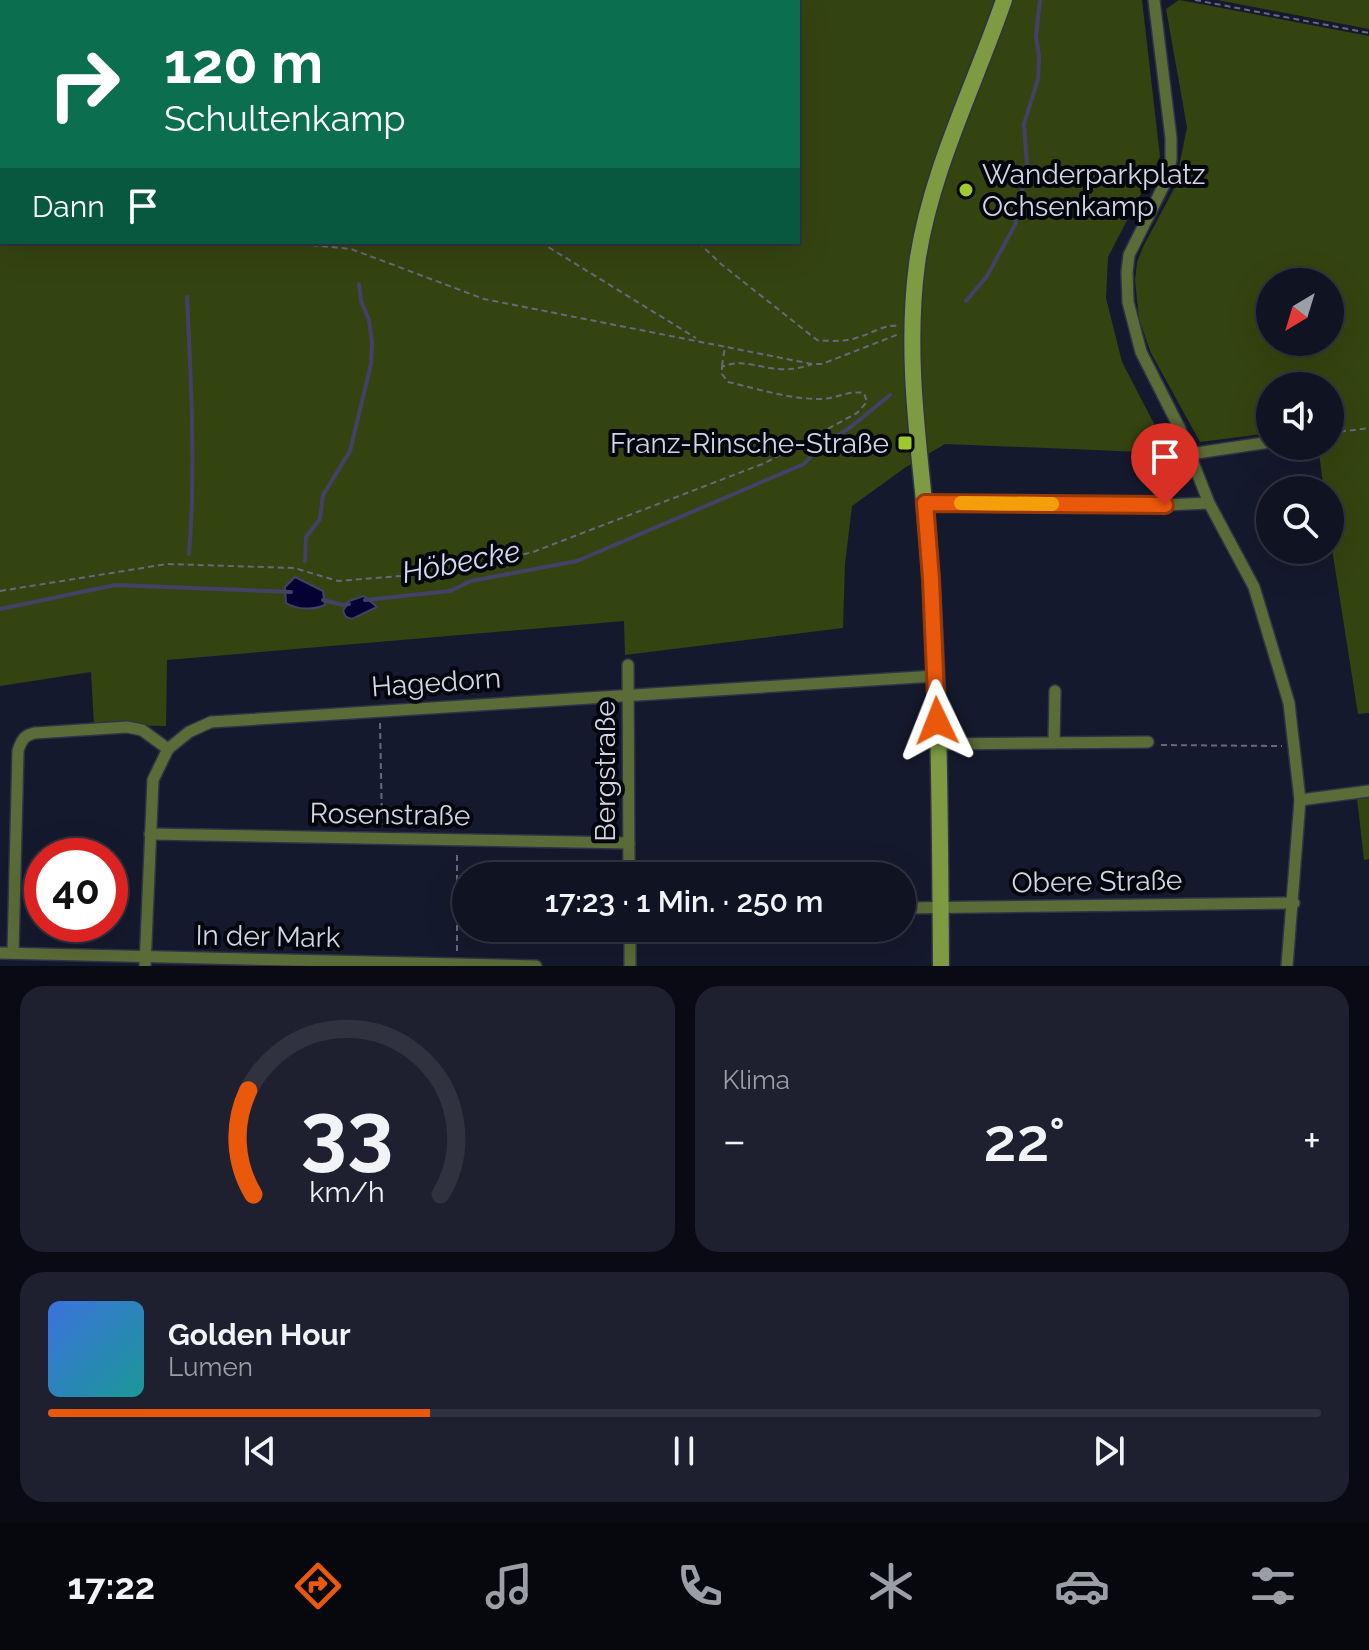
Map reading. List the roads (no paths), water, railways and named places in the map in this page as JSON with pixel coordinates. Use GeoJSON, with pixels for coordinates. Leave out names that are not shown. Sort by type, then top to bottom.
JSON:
{"type":"FeatureCollection","features":[{"type":"Feature","properties":{"kind":"street"},"geometry":{"type":"LineString","coordinates":[[941,966],[935,676],[912,328],[917,266],[927,214],[1004,0]]}},
{"type":"Feature","properties":{"kind":"street"},"geometry":{"type":"LineString","coordinates":[[1154,0],[1171,160],[1166,181],[1129,255],[1127,291],[1131,322],[1141,352],[1176,419],[1209,503],[1254,587],[1289,703],[1300,800],[1287,966]]}},
{"type":"Feature","properties":{"kind":"street"},"geometry":{"type":"LineString","coordinates":[[1190,454],[1256,444]]}},
{"type":"Feature","properties":{"kind":"street"},"geometry":{"type":"LineString","coordinates":[[925,503],[1209,503]]}},
{"type":"Feature","properties":{"kind":"street","name":"Bergstraße"},"geometry":{"type":"LineString","coordinates":[[628,665],[629,862]]}},
{"type":"Feature","properties":{"kind":"street","name":"Hagedorn"},"geometry":{"type":"LineString","coordinates":[[168,749],[181,737],[211,722],[935,676]]}},
{"type":"Feature","properties":{"kind":"street"},"geometry":{"type":"LineString","coordinates":[[1054,742],[1055,691]]}},
{"type":"Feature","properties":{"kind":"street"},"geometry":{"type":"LineString","coordinates":[[13,953],[18,751],[22,741],[35,733],[127,727],[142,730],[168,749],[153,780],[145,961]]}},
{"type":"Feature","properties":{"kind":"street"},"geometry":{"type":"LineString","coordinates":[[938,744],[1148,742]]}},
{"type":"Feature","properties":{"kind":"street"},"geometry":{"type":"LineString","coordinates":[[1300,800],[1369,791]]}},
{"type":"Feature","properties":{"kind":"street","name":"Rosenstraße"},"geometry":{"type":"LineString","coordinates":[[150,834],[629,843]]}},
{"type":"Feature","properties":{"kind":"street","name":"Obere Straße"},"geometry":{"type":"LineString","coordinates":[[916,908],[1294,903]]}},
{"type":"Feature","properties":{"kind":"street"},"geometry":{"type":"LineString","coordinates":[[630,942],[630,966]]}},
{"type":"Feature","properties":{"kind":"street","name":"In der Mark"},"geometry":{"type":"LineString","coordinates":[[0,953],[145,961],[536,966]]}},
{"type":"Feature","properties":{"kind":"waterway","name":"Höbecke"},"geometry":{"type":"LineString","coordinates":[[966,301],[987,276],[1015,225],[1027,166],[1024,124],[1038,79],[1036,36],[1040,0]]}},
{"type":"Feature","properties":{"kind":"waterway"},"geometry":{"type":"LineString","coordinates":[[305,561],[306,537],[320,519],[323,495],[350,451],[371,364],[369,320],[361,301],[359,284]]}},
{"type":"Feature","properties":{"kind":"waterway"},"geometry":{"type":"LineString","coordinates":[[187,297],[192,457],[189,554]]}},
{"type":"Feature","properties":{"kind":"waterway","name":"Höbecke"},"geometry":{"type":"LineString","coordinates":[[365,600],[450,591],[471,581],[577,561],[804,464],[819,448],[890,395]]}},
{"type":"Feature","properties":{"kind":"waterway","name":"Höbecke"},"geometry":{"type":"LineString","coordinates":[[0,609],[115,585],[291,592]]}},
{"type":"Feature","properties":{"kind":"waterway","name":"Höbecke"},"geometry":{"type":"LineString","coordinates":[[323,600],[349,604]]}},
{"type":"Feature","properties":{"kind":"place","name":"Wanderparkplatz Ochsenkamp"},"geometry":{"type":"Point","coordinates":[966,190]}},
{"type":"Feature","properties":{"kind":"place","name":"Franz-Rinsche-Straße"},"geometry":{"type":"Point","coordinates":[905,443]}}]}
